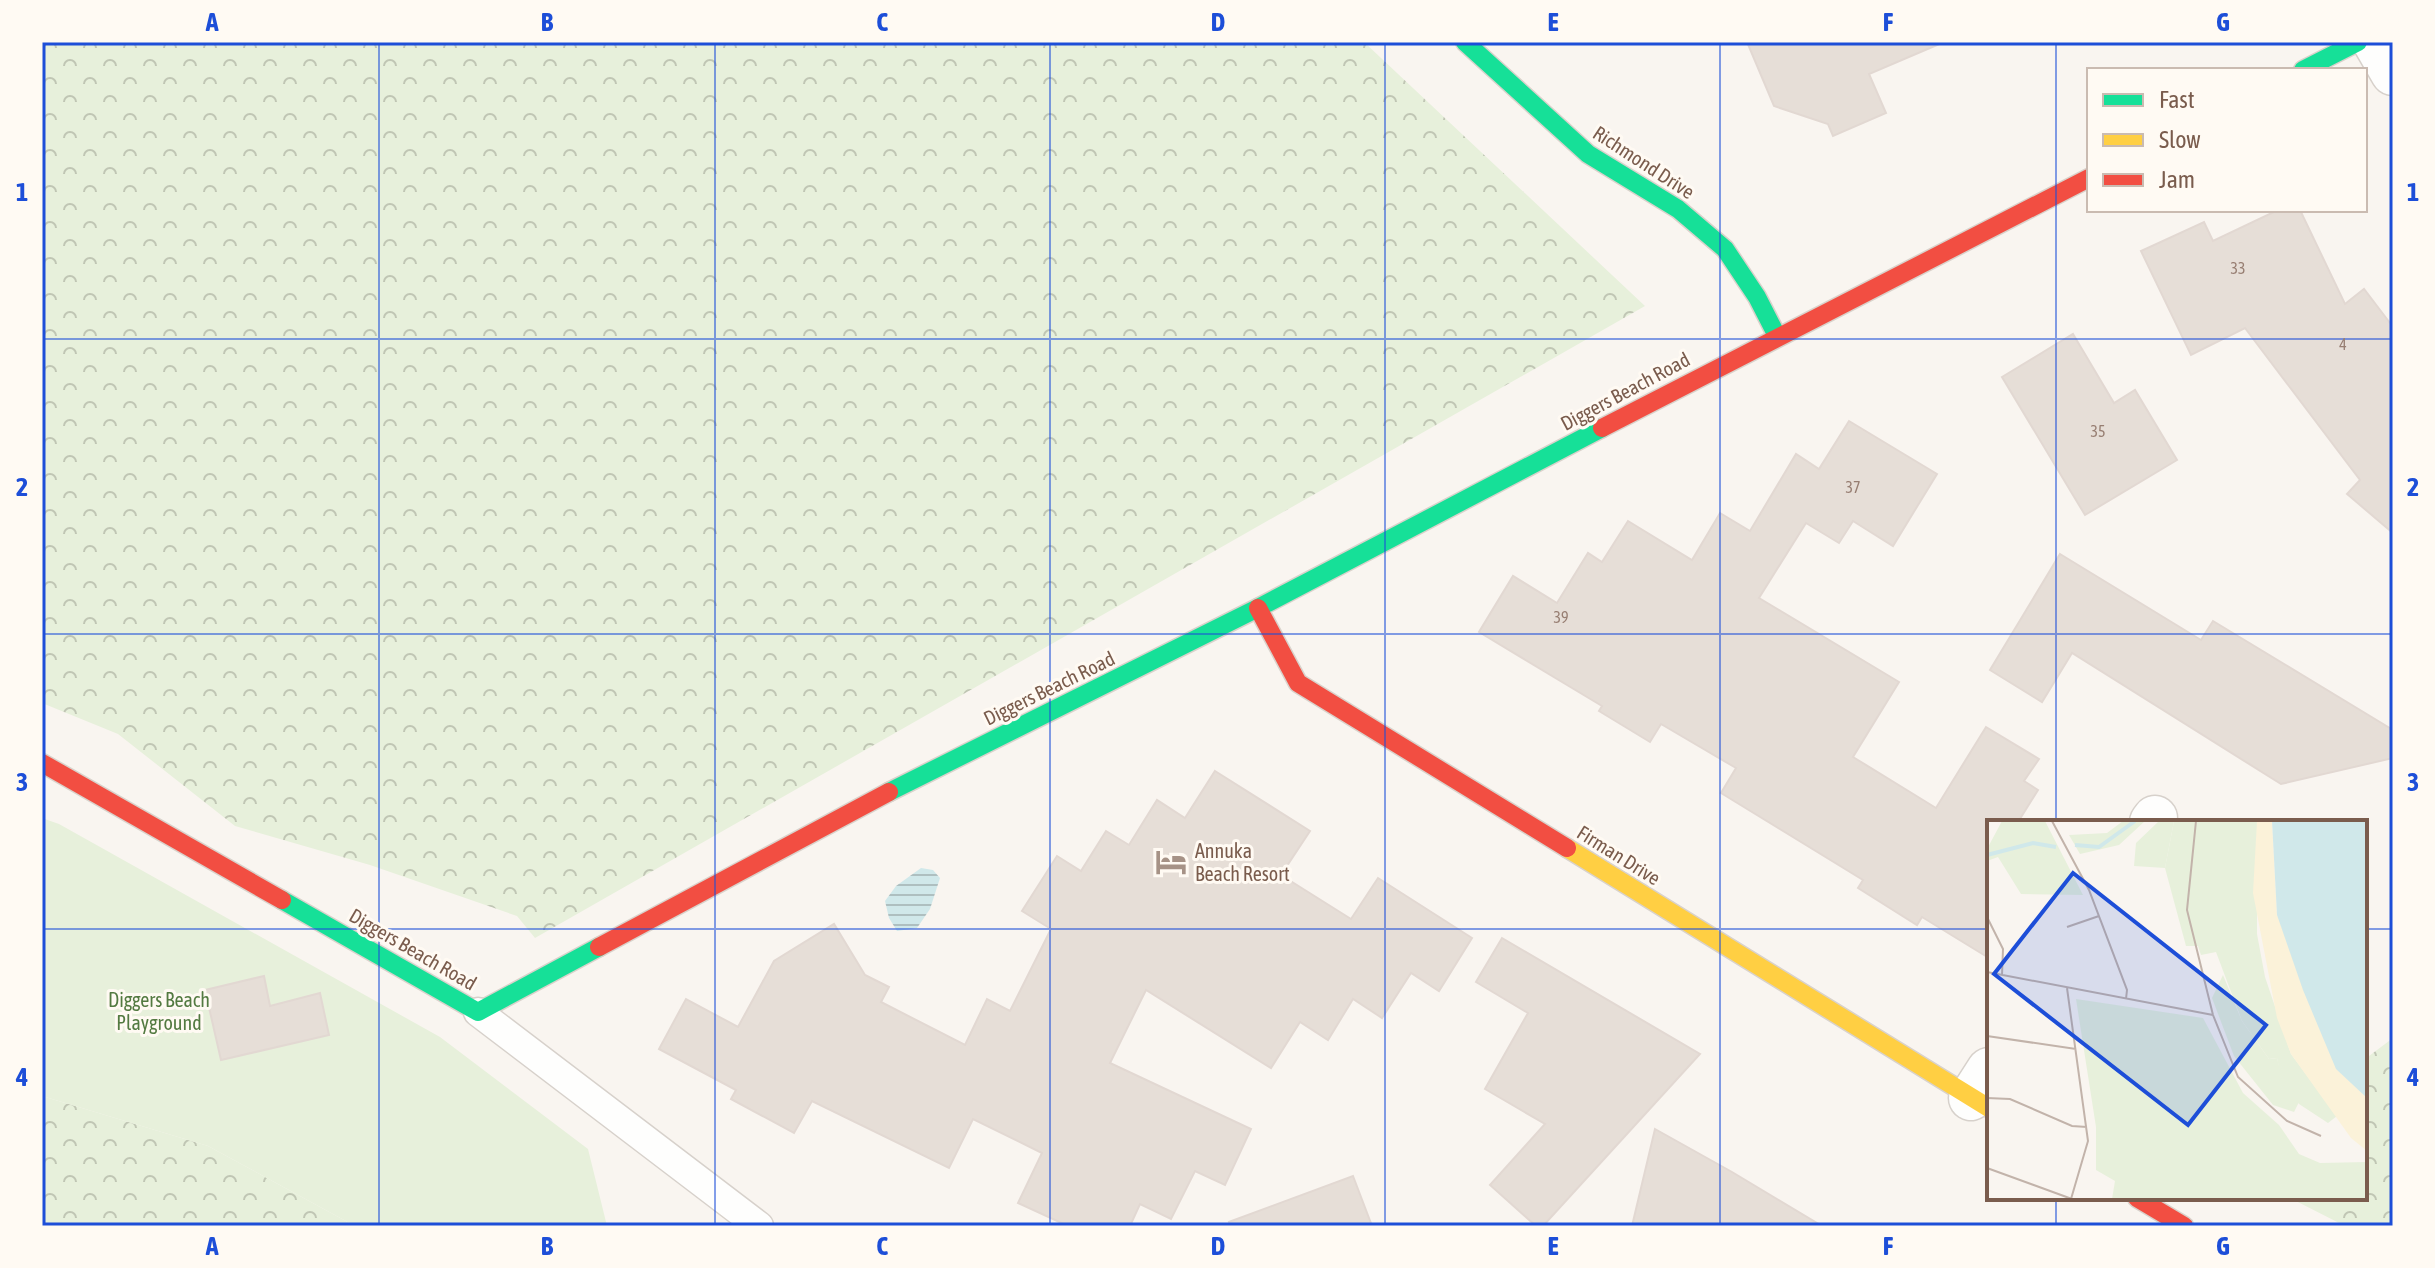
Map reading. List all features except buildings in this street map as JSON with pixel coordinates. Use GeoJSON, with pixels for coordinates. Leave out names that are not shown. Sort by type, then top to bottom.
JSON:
{"type":"FeatureCollection","features":[{"type":"Feature","properties":{"kind":"street","name":"Richmond Drive"},"geometry":{"type":"LineString","coordinates":[[1465,42],[1588,154],[1678,209],[1717,241],[1757,297],[1777,336]]}},
{"type":"Feature","properties":{"kind":"street"},"geometry":{"type":"LineString","coordinates":[[2307,68],[2358,42]]}},
{"type":"Feature","properties":{"kind":"street"},"geometry":{"type":"LineString","coordinates":[[2375,42],[2393,73]]}},
{"type":"Feature","properties":{"kind":"street","name":"Diggers Beach Road"},"geometry":{"type":"LineString","coordinates":[[42,763],[478,1012],[859,807],[1258,608],[1777,336],[2087,179]]}},
{"type":"Feature","properties":{"kind":"street","name":"Firman Drive"},"geometry":{"type":"LineString","coordinates":[[1258,608],[1298,683],[1983,1092]]}},
{"type":"Feature","properties":{"kind":"street"},"geometry":{"type":"LineString","coordinates":[[2140,1200],[2184,1226]]}},
{"type":"Feature","properties":{"kind":"lane"},"geometry":{"type":"LineString","coordinates":[[478,1012],[759,1226]]}},
{"type":"Feature","properties":{"kind":"green space"},"geometry":{"type":"Polygon","coordinates":[[[42,42],[1364,42],[1645,306],[535,938],[517,916],[370,865],[235,826],[118,734],[42,703],[42,42]]]}},
{"type":"Feature","properties":{"kind":"green space","name":"Diggers Beach Playground"},"geometry":{"type":"Polygon","coordinates":[[[42,818],[59,824],[440,1037],[588,1149],[607,1226],[355,1226],[208,1146],[42,1096],[42,818]]]}},
{"type":"Feature","properties":{"kind":"green space"},"geometry":{"type":"Polygon","coordinates":[[[2393,1038],[2393,1226],[2345,1226],[2294,1200],[2367,1200],[2367,1058],[2393,1038]]]}},
{"type":"Feature","properties":{"kind":"green space"},"geometry":{"type":"Polygon","coordinates":[[[42,1096],[208,1146],[355,1226],[42,1226],[42,1096]]]}},
{"type":"Feature","properties":{"kind":"water"},"geometry":{"type":"Polygon","coordinates":[[[921,868],[933,870],[940,878],[930,909],[917,928],[897,931],[889,918],[885,901],[896,886],[921,868]]]}},
{"type":"Feature","properties":{"kind":"traffic: fast"},"geometry":{"type":"LineString","coordinates":[[1465,42],[1588,154],[1678,209],[1725,249],[1757,297],[1777,336]]}},
{"type":"Feature","properties":{"kind":"traffic: fast"},"geometry":{"type":"LineString","coordinates":[[2307,68],[2358,42]]}},
{"type":"Feature","properties":{"kind":"traffic: fast"},"geometry":{"type":"LineString","coordinates":[[889,792],[1258,608],[1602,428]]}},
{"type":"Feature","properties":{"kind":"traffic: fast"},"geometry":{"type":"LineString","coordinates":[[282,900],[478,1012],[599,947]]}},
{"type":"Feature","properties":{"kind":"traffic: slow"},"geometry":{"type":"LineString","coordinates":[[1567,848],[1987,1107]]}},
{"type":"Feature","properties":{"kind":"traffic: jam"},"geometry":{"type":"LineString","coordinates":[[1602,428],[2087,179]]}},
{"type":"Feature","properties":{"kind":"traffic: jam"},"geometry":{"type":"LineString","coordinates":[[1258,608],[1298,683],[1567,848]]}},
{"type":"Feature","properties":{"kind":"traffic: jam"},"geometry":{"type":"LineString","coordinates":[[42,763],[282,900]]}},
{"type":"Feature","properties":{"kind":"traffic: jam"},"geometry":{"type":"LineString","coordinates":[[599,947],[889,792]]}},
{"type":"Feature","properties":{"kind":"traffic: jam"},"geometry":{"type":"LineString","coordinates":[[2140,1200],[2184,1226]]}},
{"type":"Feature","properties":{"kind":"place","name":"Annuka Beach Resort"},"geometry":{"type":"Point","coordinates":[1171,862]}}]}
